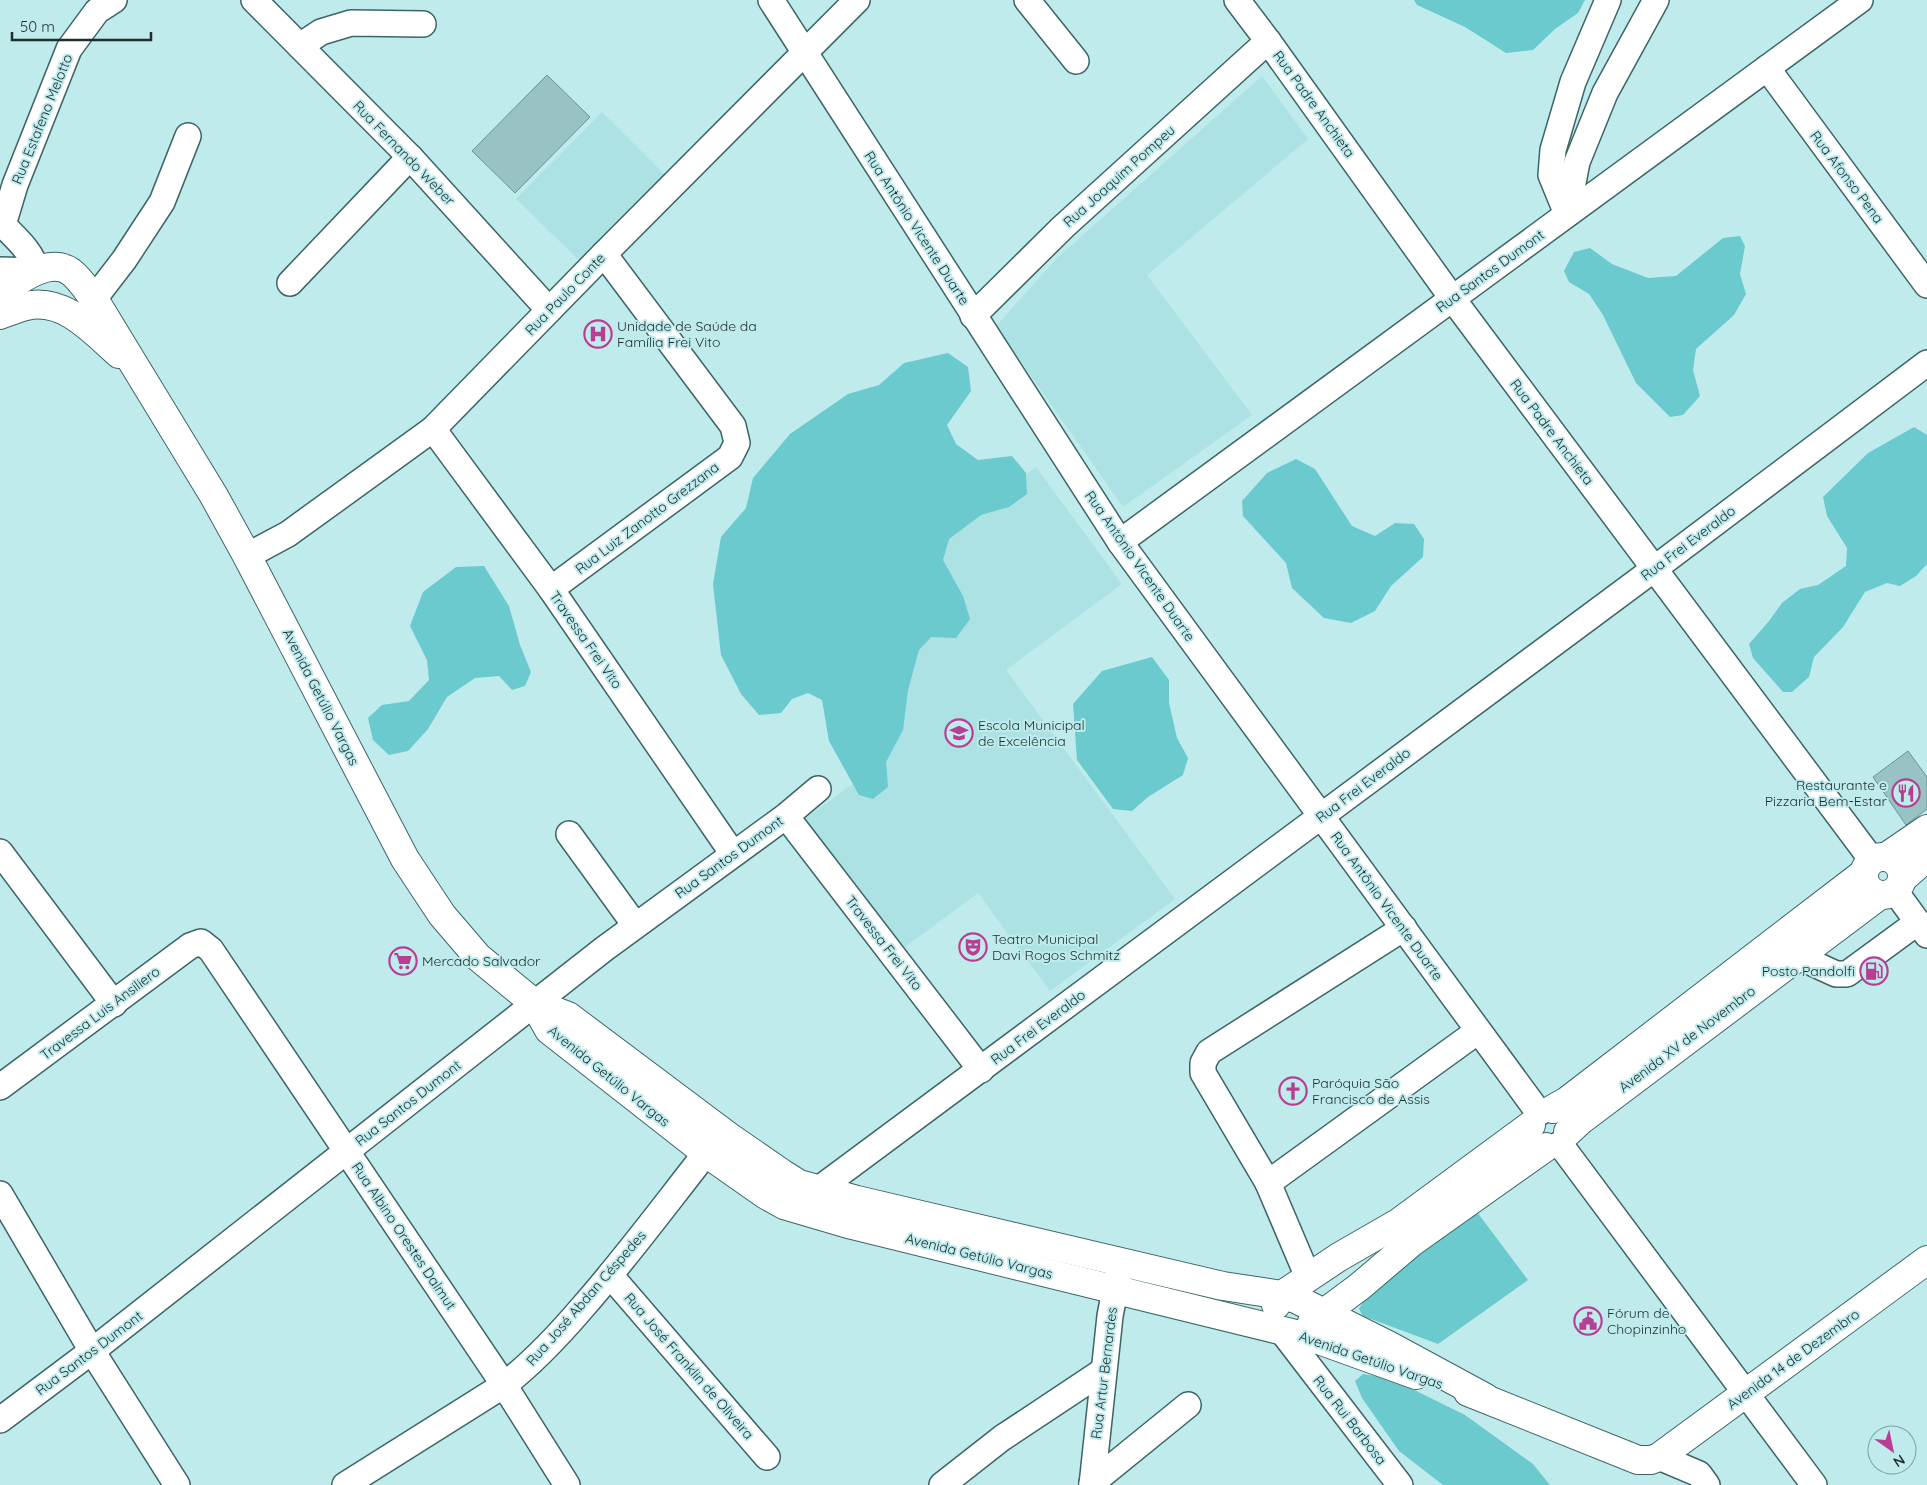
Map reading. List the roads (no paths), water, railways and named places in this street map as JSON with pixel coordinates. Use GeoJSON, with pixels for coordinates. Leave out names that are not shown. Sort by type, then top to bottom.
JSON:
{"type":"FeatureCollection","features":[{"type":"Feature","properties":{"kind":"main road","name":"Avenida Getúlio Vargas"},"geometry":{"type":"LineString","coordinates":[[37,271],[50,267],[62,268],[70,272],[86,289],[112,328],[214,496],[405,859],[442,915],[478,957],[534,1003],[568,1016],[720,1130],[799,1184],[812,1200],[861,1227],[1115,1290],[1294,1340],[1332,1344],[1486,1398],[1638,1460],[1660,1458]]}},
{"type":"Feature","properties":{"kind":"main road"},"geometry":{"type":"LineString","coordinates":[[37,271],[33,280],[33,290],[48,306]]}},
{"type":"Feature","properties":{"kind":"main road"},"geometry":{"type":"LineString","coordinates":[[0,293],[37,271]]}},
{"type":"Feature","properties":{"kind":"main road"},"geometry":{"type":"LineString","coordinates":[[0,315],[25,306],[48,306],[86,289]]}},
{"type":"Feature","properties":{"kind":"main road","name":"Avenida Getúlio Vargas"},"geometry":{"type":"LineString","coordinates":[[48,306],[78,318],[135,368]]}},
{"type":"Feature","properties":{"kind":"main road","name":"Avenida XV de Novembro"},"geometry":{"type":"LineString","coordinates":[[1282,1295],[1338,1257],[1398,1223],[1541,1116],[1575,1095],[1874,863],[1927,828]]}},
{"type":"Feature","properties":{"kind":"main road","name":"Avenida XV de Novembro"},"geometry":{"type":"LineString","coordinates":[[1294,1340],[1312,1322],[1359,1287],[1412,1242],[1558,1141],[1581,1120],[1797,956],[1892,888],[1927,857]]}},
{"type":"Feature","properties":{"kind":"main road"},"geometry":{"type":"LineString","coordinates":[[1874,863],[1865,880],[1868,887],[1874,892],[1892,888]]}},
{"type":"Feature","properties":{"kind":"main road","name":"Avenida Getúlio Vargas"},"geometry":{"type":"LineString","coordinates":[[534,1003],[549,1030],[706,1153],[784,1206],[812,1200],[857,1200],[1223,1286],[1282,1295],[1325,1312],[1486,1398]]}},
{"type":"Feature","properties":{"kind":"main road"},"geometry":{"type":"LineString","coordinates":[[1541,1116],[1531,1132],[1534,1139],[1558,1141]]}},
{"type":"Feature","properties":{"kind":"main road"},"geometry":{"type":"LineString","coordinates":[[1338,1257],[1336,1265],[1340,1280],[1350,1287],[1359,1287]]}},
{"type":"Feature","properties":{"kind":"main road","name":"Avenida 14 de Dezembro"},"geometry":{"type":"LineString","coordinates":[[1660,1458],[1927,1260]]}},
{"type":"Feature","properties":{"kind":"main road"},"geometry":{"type":"LineString","coordinates":[[1282,1295],[1275,1309],[1277,1322],[1294,1340]]}},
{"type":"Feature","properties":{"kind":"street","name":"Rua Estafeno Melotto"},"geometry":{"type":"LineString","coordinates":[[2,224],[15,185],[69,49],[97,11],[114,0]]}},
{"type":"Feature","properties":{"kind":"street","name":"Rua Fernando Weber"},"geometry":{"type":"LineString","coordinates":[[254,0],[410,157],[549,310]]}},
{"type":"Feature","properties":{"kind":"street","name":"Rua Antônio Vicente Duarte"},"geometry":{"type":"LineString","coordinates":[[771,0],[1120,542],[1541,1116]]}},
{"type":"Feature","properties":{"kind":"street","name":"Rua Paulo Conte"},"geometry":{"type":"LineString","coordinates":[[247,556],[288,534],[433,430],[604,254],[858,0]]}},
{"type":"Feature","properties":{"kind":"street"},"geometry":{"type":"LineString","coordinates":[[1027,0],[1076,61]]}},
{"type":"Feature","properties":{"kind":"street","name":"Rua Padre Anchieta"},"geometry":{"type":"LineString","coordinates":[[1237,0],[1452,298],[1874,863]]}},
{"type":"Feature","properties":{"kind":"street"},"geometry":{"type":"LineString","coordinates":[[1567,214],[1551,174],[1553,150],[1573,82],[1608,0]]}},
{"type":"Feature","properties":{"kind":"street"},"geometry":{"type":"LineString","coordinates":[[1567,214],[1577,162],[1605,93],[1656,0]]}},
{"type":"Feature","properties":{"kind":"street","name":"Rua Santos Dumont"},"geometry":{"type":"LineString","coordinates":[[1120,542],[1860,0]]}},
{"type":"Feature","properties":{"kind":"street"},"geometry":{"type":"LineString","coordinates":[[300,46],[321,32],[351,22],[424,24]]}},
{"type":"Feature","properties":{"kind":"street","name":"Rua Joaquim Pompeu"},"geometry":{"type":"LineString","coordinates":[[973,316],[1063,227],[1268,41]]}},
{"type":"Feature","properties":{"kind":"street","name":"Rua Afonso Pena"},"geometry":{"type":"LineString","coordinates":[[1766,68],[1927,285]]}},
{"type":"Feature","properties":{"kind":"street"},"geometry":{"type":"LineString","coordinates":[[86,289],[124,260],[162,202],[188,136]]}},
{"type":"Feature","properties":{"kind":"street"},"geometry":{"type":"LineString","coordinates":[[290,283],[410,157]]}},
{"type":"Feature","properties":{"kind":"street"},"geometry":{"type":"LineString","coordinates":[[0,270],[37,271],[34,260],[23,245],[2,224]]}},
{"type":"Feature","properties":{"kind":"street","name":"Rua Luiz Zanotto Grezzana"},"geometry":{"type":"LineString","coordinates":[[551,589],[730,457],[737,442],[733,426],[604,254]]}},
{"type":"Feature","properties":{"kind":"street","name":"Rua Frei Everaldo"},"geometry":{"type":"LineString","coordinates":[[812,1200],[982,1070],[1927,363]]}},
{"type":"Feature","properties":{"kind":"street","name":"Travessa Frei Vito"},"geometry":{"type":"LineString","coordinates":[[433,430],[551,589],[733,854]]}},
{"type":"Feature","properties":{"kind":"street","name":"Rua Santos Dumont"},"geometry":{"type":"LineString","coordinates":[[0,1420],[92,1351],[635,925],[786,816],[818,790]]}},
{"type":"Feature","properties":{"kind":"street","name":"Travessa Frei Vito"},"geometry":{"type":"LineString","coordinates":[[786,816],[982,1070]]}},
{"type":"Feature","properties":{"kind":"street"},"geometry":{"type":"LineString","coordinates":[[569,834],[635,925]]}},
{"type":"Feature","properties":{"kind":"street"},"geometry":{"type":"LineString","coordinates":[[0,852],[114,1004]]}},
{"type":"Feature","properties":{"kind":"street"},"geometry":{"type":"LineString","coordinates":[[1797,956],[1836,974],[1847,974],[1922,929],[1892,888]]}},
{"type":"Feature","properties":{"kind":"street"},"geometry":{"type":"LineString","coordinates":[[1308,1277],[1268,1183],[1203,1073],[1203,1063],[1209,1052],[1404,928]]}},
{"type":"Feature","properties":{"kind":"street","name":"Travessa Luis Ansiliero"},"geometry":{"type":"LineString","coordinates":[[0,1087],[190,946],[201,942]]}},
{"type":"Feature","properties":{"kind":"street","name":"Rua Albino Orestes Dalmut"},"geometry":{"type":"LineString","coordinates":[[201,942],[211,950],[504,1385],[567,1485]]}},
{"type":"Feature","properties":{"kind":"street"},"geometry":{"type":"LineString","coordinates":[[1268,1183],[1478,1030]]}},
{"type":"Feature","properties":{"kind":"street"},"geometry":{"type":"LineString","coordinates":[[1558,1141],[1814,1485]]}},
{"type":"Feature","properties":{"kind":"street","name":"Rua José Abdan Céspedes"},"geometry":{"type":"LineString","coordinates":[[345,1485],[504,1385],[524,1370],[547,1347],[610,1275],[706,1153]]}},
{"type":"Feature","properties":{"kind":"street"},"geometry":{"type":"LineString","coordinates":[[0,1194],[92,1351],[177,1485]]}},
{"type":"Feature","properties":{"kind":"street","name":"Rua Artur Bernardes"},"geometry":{"type":"LineString","coordinates":[[1092,1484],[1103,1371],[1120,1262]]}},
{"type":"Feature","properties":{"kind":"street","name":"Rua José Franklin de Oliveira"},"geometry":{"type":"LineString","coordinates":[[610,1275],[767,1456]]}},
{"type":"Feature","properties":{"kind":"street","name":"Rua Rui Barbosa"},"geometry":{"type":"LineString","coordinates":[[1294,1340],[1400,1485]]}},
{"type":"Feature","properties":{"kind":"street"},"geometry":{"type":"LineString","coordinates":[[942,1485],[1002,1438],[1103,1371]]}},
{"type":"Feature","properties":{"kind":"street"},"geometry":{"type":"LineString","coordinates":[[1092,1484],[1188,1405]]}},
{"type":"Feature","properties":{"kind":"street","name":"Avenida Getúlio Vargas"},"geometry":{"type":"LineString","coordinates":[[1660,1458],[1699,1474],[1708,1485]]}},
{"type":"Feature","properties":{"kind":"place","name":"Unidade de Saúde da Família Frei Vito"},"geometry":{"type":"Point","coordinates":[598,334]}},
{"type":"Feature","properties":{"kind":"place","name":"Escola Municipal de Excelência"},"geometry":{"type":"Point","coordinates":[959,733]}},
{"type":"Feature","properties":{"kind":"place","name":"Restaurante e Pizzaria Bem-Estar"},"geometry":{"type":"Point","coordinates":[1906,793]}},
{"type":"Feature","properties":{"kind":"place","name":"Teatro Municipal Davi Rogos Schmitz"},"geometry":{"type":"Point","coordinates":[973,947]}},
{"type":"Feature","properties":{"kind":"place","name":"Mercado Salvador"},"geometry":{"type":"Point","coordinates":[403,961]}},
{"type":"Feature","properties":{"kind":"place","name":"Posto Pandolfi"},"geometry":{"type":"Point","coordinates":[1874,971]}},
{"type":"Feature","properties":{"kind":"place","name":"Paróquia São Francisco de Assis"},"geometry":{"type":"Point","coordinates":[1293,1091]}},
{"type":"Feature","properties":{"kind":"place","name":"Fórum de Chopinzinho"},"geometry":{"type":"Point","coordinates":[1588,1321]}}]}
